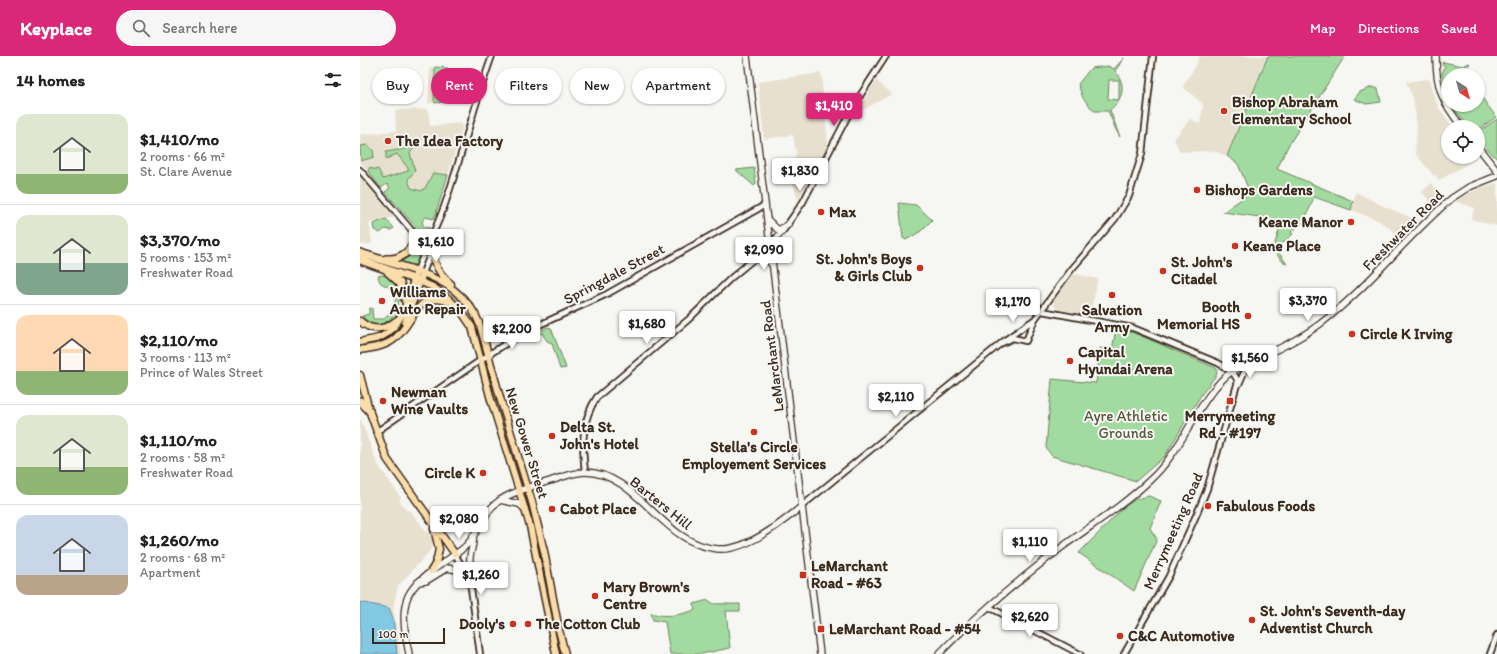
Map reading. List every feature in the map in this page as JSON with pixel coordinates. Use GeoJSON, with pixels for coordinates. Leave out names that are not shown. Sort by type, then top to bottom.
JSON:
{"type":"FeatureCollection","features":[{"type":"Feature","properties":{"kind":"highway"},"geometry":{"type":"LineString","coordinates":[[379,259],[401,257],[407,253],[414,243]]}},
{"type":"Feature","properties":{"kind":"highway"},"geometry":{"type":"LineString","coordinates":[[360,252],[420,272]]}},
{"type":"Feature","properties":{"kind":"highway"},"geometry":{"type":"LineString","coordinates":[[360,260],[417,280]]}},
{"type":"Feature","properties":{"kind":"highway"},"geometry":{"type":"LineString","coordinates":[[381,268],[389,272],[400,283],[406,302]]}},
{"type":"Feature","properties":{"kind":"highway"},"geometry":{"type":"LineString","coordinates":[[360,401],[369,410]]}},
{"type":"Feature","properties":{"kind":"main road","name":"LeMarchant Road"},"geometry":{"type":"LineString","coordinates":[[747,56],[820,654]]}},
{"type":"Feature","properties":{"kind":"main road"},"geometry":{"type":"LineString","coordinates":[[1436,56],[1436,80],[1448,109],[1457,120]]}},
{"type":"Feature","properties":{"kind":"main road"},"geometry":{"type":"LineString","coordinates":[[1485,156],[1497,162]]}},
{"type":"Feature","properties":{"kind":"main road"},"geometry":{"type":"LineString","coordinates":[[1485,156],[1497,171]]}},
{"type":"Feature","properties":{"kind":"main road","name":"Freshwater Road"},"geometry":{"type":"LineString","coordinates":[[938,654],[965,627],[1047,559],[1102,519],[1151,479],[1171,457],[1215,389],[1232,371],[1295,340],[1320,323],[1357,292],[1452,198],[1469,187],[1497,176]]}},
{"type":"Feature","properties":{"kind":"main road"},"geometry":{"type":"LineString","coordinates":[[768,220],[778,230],[788,225]]}},
{"type":"Feature","properties":{"kind":"main road"},"geometry":{"type":"LineString","coordinates":[[433,247],[432,256],[436,266],[457,292]]}},
{"type":"Feature","properties":{"kind":"main road"},"geometry":{"type":"LineString","coordinates":[[753,260],[758,258],[766,260],[771,263],[773,267]]}},
{"type":"Feature","properties":{"kind":"main road"},"geometry":{"type":"LineString","coordinates":[[402,330],[420,272]]}},
{"type":"Feature","properties":{"kind":"main road","name":"New Gower Street"},"geometry":{"type":"LineString","coordinates":[[420,272],[436,278],[457,292],[468,304],[478,320],[528,489],[544,551],[558,630],[565,654]]}},
{"type":"Feature","properties":{"kind":"main road"},"geometry":{"type":"LineString","coordinates":[[360,342],[381,337],[394,328],[417,280]]}},
{"type":"Feature","properties":{"kind":"main road","name":"New Gower Street"},"geometry":{"type":"LineString","coordinates":[[417,280],[433,287],[455,304],[472,327],[490,398],[525,509],[540,568],[556,654]]}},
{"type":"Feature","properties":{"kind":"main road"},"geometry":{"type":"LineString","coordinates":[[360,350],[389,342],[409,323],[417,308],[425,301],[437,298],[455,304]]}},
{"type":"Feature","properties":{"kind":"main road"},"geometry":{"type":"LineString","coordinates":[[360,321],[369,327],[377,329],[388,327],[400,318]]}},
{"type":"Feature","properties":{"kind":"main road"},"geometry":{"type":"LineString","coordinates":[[360,375],[376,432],[392,469],[455,554]]}},
{"type":"Feature","properties":{"kind":"main road"},"geometry":{"type":"LineString","coordinates":[[409,654],[404,625],[404,605],[408,594],[418,582],[467,545],[488,512],[500,500],[528,489],[584,472]]}},
{"type":"Feature","properties":{"kind":"main road","name":"Barters Hill"},"geometry":{"type":"LineString","coordinates":[[584,472],[604,477],[619,484],[676,533],[697,545],[713,548],[729,549],[744,545],[802,506]]}},
{"type":"Feature","properties":{"kind":"main road"},"geometry":{"type":"LineString","coordinates":[[500,500],[519,504],[525,509]]}},
{"type":"Feature","properties":{"kind":"main road"},"geometry":{"type":"LineString","coordinates":[[431,571],[436,563],[439,549],[434,527]]}},
{"type":"Feature","properties":{"kind":"main road"},"geometry":{"type":"LineString","coordinates":[[418,582],[426,581],[447,568],[461,572],[470,580],[472,577],[470,557],[474,540],[473,536]]}},
{"type":"Feature","properties":{"kind":"street"},"geometry":{"type":"LineString","coordinates":[[420,272],[433,247],[434,235],[448,197],[462,146],[492,56]]}},
{"type":"Feature","properties":{"kind":"street"},"geometry":{"type":"LineString","coordinates":[[584,472],[584,426],[597,397],[658,346],[731,278],[753,260],[788,225],[803,202],[852,108],[886,56]]}},
{"type":"Feature","properties":{"kind":"street"},"geometry":{"type":"LineString","coordinates":[[802,506],[1002,343],[1035,319],[1071,270],[1115,219],[1129,196],[1141,159],[1153,56]]}},
{"type":"Feature","properties":{"kind":"street"},"geometry":{"type":"LineString","coordinates":[[360,170],[413,232],[414,243]]}},
{"type":"Feature","properties":{"kind":"street","name":"Springdale Street"},"geometry":{"type":"LineString","coordinates":[[376,432],[488,355],[532,328],[607,294],[765,204]]}},
{"type":"Feature","properties":{"kind":"street"},"geometry":{"type":"LineString","coordinates":[[420,272],[427,244],[434,235]]}},
{"type":"Feature","properties":{"kind":"street"},"geometry":{"type":"LineString","coordinates":[[1042,311],[1132,328],[1218,363],[1232,371],[1237,377],[1238,388]]}},
{"type":"Feature","properties":{"kind":"street"},"geometry":{"type":"LineString","coordinates":[[1002,343],[1014,338],[1026,342],[1035,319]]}},
{"type":"Feature","properties":{"kind":"street","name":"Merrymeeting Road"},"geometry":{"type":"LineString","coordinates":[[1124,654],[1170,576],[1207,489],[1238,388],[1248,363]]}},
{"type":"Feature","properties":{"kind":"street"},"geometry":{"type":"LineString","coordinates":[[455,554],[470,580],[480,654]]}},
{"type":"Feature","properties":{"kind":"street"},"geometry":{"type":"LineString","coordinates":[[989,608],[1080,654]]}},
{"type":"Feature","properties":{"kind":"street"},"geometry":{"type":"LineString","coordinates":[[1490,654],[1497,635]]}},
{"type":"Feature","properties":{"kind":"shaded area","name":"Bishop Abraham Elementary School"},"geometry":{"type":"Polygon","coordinates":[[[1199,56],[1268,56],[1227,156],[1213,151],[1180,152],[1174,139],[1190,119],[1200,124],[1203,104],[1183,87],[1197,63],[1199,56]]]}},
{"type":"Feature","properties":{"kind":"shaded area"},"geometry":{"type":"Polygon","coordinates":[[[435,67],[431,68],[431,103],[428,103],[430,68],[435,67]]]}},
{"type":"Feature","properties":{"kind":"shaded area"},"geometry":{"type":"Polygon","coordinates":[[[821,73],[828,145],[798,200],[792,182],[796,152],[793,135],[764,139],[758,82],[821,73]]]}},
{"type":"Feature","properties":{"kind":"shaded area"},"geometry":{"type":"Polygon","coordinates":[[[1427,79],[1430,81],[1432,92],[1439,108],[1448,120],[1441,120],[1441,164],[1467,164],[1438,181],[1436,175],[1434,176],[1415,153],[1417,125],[1413,98],[1406,82],[1427,79]]]}},
{"type":"Feature","properties":{"kind":"shaded area"},"geometry":{"type":"Polygon","coordinates":[[[876,80],[892,94],[857,113],[857,112],[876,80]]]}},
{"type":"Feature","properties":{"kind":"shaded area"},"geometry":{"type":"Polygon","coordinates":[[[428,109],[430,126],[461,123],[463,126],[448,175],[433,173],[425,188],[421,191],[411,188],[408,171],[376,182],[360,161],[360,135],[396,131],[395,110],[428,109]]]}},
{"type":"Feature","properties":{"kind":"shaded area"},"geometry":{"type":"Polygon","coordinates":[[[360,176],[395,217],[369,223],[372,244],[360,245],[360,176]]]}},
{"type":"Feature","properties":{"kind":"shaded area"},"geometry":{"type":"Polygon","coordinates":[[[1431,183],[1444,198],[1434,206],[1422,192],[1431,183]]]}},
{"type":"Feature","properties":{"kind":"shaded area"},"geometry":{"type":"Polygon","coordinates":[[[1497,183],[1497,226],[1471,219],[1475,208],[1455,201],[1478,188],[1497,183]]]}},
{"type":"Feature","properties":{"kind":"shaded area"},"geometry":{"type":"Polygon","coordinates":[[[1356,192],[1383,206],[1420,221],[1403,238],[1378,220],[1351,210],[1356,192]]]}},
{"type":"Feature","properties":{"kind":"shaded area"},"geometry":{"type":"Polygon","coordinates":[[[1074,274],[1098,279],[1090,315],[1057,309],[1054,306],[1054,300],[1074,274]]]}},
{"type":"Feature","properties":{"kind":"shaded area"},"geometry":{"type":"Polygon","coordinates":[[[360,418],[377,463],[401,498],[399,500],[407,511],[410,510],[432,539],[432,546],[429,552],[398,586],[393,608],[401,654],[397,654],[393,618],[389,608],[360,602],[360,418]]]}},
{"type":"Feature","properties":{"kind":"green space"},"geometry":{"type":"Polygon","coordinates":[[[1268,56],[1345,56],[1288,146],[1277,169],[1353,201],[1351,210],[1314,197],[1305,220],[1291,232],[1293,234],[1276,249],[1287,264],[1283,262],[1273,250],[1282,220],[1223,212],[1250,193],[1238,164],[1227,156],[1268,56]]]}},
{"type":"Feature","properties":{"kind":"green space"},"geometry":{"type":"Polygon","coordinates":[[[1124,58],[1115,71],[1121,81],[1122,92],[1119,99],[1119,80],[1109,80],[1108,99],[1119,100],[1110,110],[1120,137],[1108,111],[1094,111],[1083,98],[1078,84],[1091,68],[1108,66],[1114,69],[1124,58]]]}},
{"type":"Feature","properties":{"kind":"green space"},"geometry":{"type":"Polygon","coordinates":[[[1443,62],[1463,66],[1469,63],[1470,64],[1466,67],[1467,68],[1444,68],[1445,66],[1442,64],[1443,62]]]}},
{"type":"Feature","properties":{"kind":"green space"},"geometry":{"type":"Polygon","coordinates":[[[1372,87],[1378,89],[1381,102],[1366,104],[1354,99],[1360,92],[1372,87]]]}},
{"type":"Feature","properties":{"kind":"green space"},"geometry":{"type":"Polygon","coordinates":[[[1485,102],[1496,117],[1485,125],[1485,120],[1463,120],[1457,112],[1485,112],[1485,102]]]}},
{"type":"Feature","properties":{"kind":"green space"},"geometry":{"type":"Polygon","coordinates":[[[1497,119],[1497,159],[1485,146],[1485,127],[1497,119]]]}},
{"type":"Feature","properties":{"kind":"green space"},"geometry":{"type":"Polygon","coordinates":[[[367,145],[373,150],[374,157],[361,161],[360,146],[367,145]]]}},
{"type":"Feature","properties":{"kind":"green space"},"geometry":{"type":"Polygon","coordinates":[[[415,147],[410,153],[415,171],[408,179],[411,188],[421,191],[425,188],[433,173],[448,175],[434,219],[425,217],[422,222],[424,227],[430,228],[429,233],[424,236],[385,192],[390,188],[387,184],[381,188],[368,171],[370,167],[373,169],[378,169],[383,179],[408,171],[408,168],[397,154],[386,159],[386,152],[415,147]]]}},
{"type":"Feature","properties":{"kind":"green space"},"geometry":{"type":"Polygon","coordinates":[[[754,168],[756,184],[754,186],[736,170],[754,168]]]}},
{"type":"Feature","properties":{"kind":"green space"},"geometry":{"type":"Polygon","coordinates":[[[899,203],[916,205],[932,220],[921,231],[906,240],[903,238],[899,203]]]}},
{"type":"Feature","properties":{"kind":"green space"},"geometry":{"type":"Polygon","coordinates":[[[386,219],[394,228],[391,230],[385,229],[380,233],[374,230],[373,224],[386,219]]]}},
{"type":"Feature","properties":{"kind":"green space"},"geometry":{"type":"Polygon","coordinates":[[[419,243],[424,246],[424,248],[416,265],[399,262],[410,255],[419,243]]]}},
{"type":"Feature","properties":{"kind":"green space"},"geometry":{"type":"Polygon","coordinates":[[[382,275],[393,280],[398,288],[399,299],[396,310],[391,319],[382,324],[373,324],[362,316],[369,314],[369,309],[372,308],[373,319],[384,319],[390,313],[396,295],[391,288],[380,282],[378,276],[382,275]]]}},
{"type":"Feature","properties":{"kind":"green space"},"geometry":{"type":"Polygon","coordinates":[[[548,327],[551,328],[566,368],[560,369],[552,343],[547,341],[542,333],[534,336],[535,339],[531,340],[531,335],[548,327]]]}},
{"type":"Feature","properties":{"kind":"green space","name":"Ayre Athletic Grounds"},"geometry":{"type":"Polygon","coordinates":[[[1116,328],[1117,330],[1134,333],[1216,368],[1217,374],[1201,395],[1165,456],[1136,481],[1052,456],[1046,448],[1052,379],[1096,383],[1100,348],[1112,350],[1116,328]]]}},
{"type":"Feature","properties":{"kind":"green space"},"geometry":{"type":"Polygon","coordinates":[[[1149,496],[1161,501],[1150,528],[1157,539],[1134,591],[1079,553],[1123,508],[1136,499],[1149,496]]]}},
{"type":"Feature","properties":{"kind":"green space"},"geometry":{"type":"Polygon","coordinates":[[[708,600],[714,604],[740,604],[740,611],[726,611],[730,648],[701,654],[670,654],[665,622],[653,620],[651,613],[668,616],[684,613],[695,610],[694,604],[708,600]]]}},
{"type":"Feature","properties":{"kind":"water"},"geometry":{"type":"Polygon","coordinates":[[[360,602],[389,608],[393,618],[397,654],[360,654],[360,602]]]}},
{"type":"Feature","properties":{"kind":"place","name":"Bishop Abraham Elementary School"},"geometry":{"type":"Point","coordinates":[1224,111]}},
{"type":"Feature","properties":{"kind":"place","name":"The Idea Factory"},"geometry":{"type":"Point","coordinates":[388,141]}},
{"type":"Feature","properties":{"kind":"place","name":"Bishops Gardens"},"geometry":{"type":"Point","coordinates":[1197,190]}},
{"type":"Feature","properties":{"kind":"place","name":"Max"},"geometry":{"type":"Point","coordinates":[821,212]}},
{"type":"Feature","properties":{"kind":"place","name":"Keane Manor"},"geometry":{"type":"Point","coordinates":[1351,222]}},
{"type":"Feature","properties":{"kind":"place","name":"Keane Place"},"geometry":{"type":"Point","coordinates":[1235,246]}},
{"type":"Feature","properties":{"kind":"place","name":"St. John's Boys & Girls Club"},"geometry":{"type":"Point","coordinates":[920,268]}},
{"type":"Feature","properties":{"kind":"place","name":"St. John's Citadel"},"geometry":{"type":"Point","coordinates":[1163,271]}},
{"type":"Feature","properties":{"kind":"place","name":"Salvation Army"},"geometry":{"type":"Point","coordinates":[1112,295]}},
{"type":"Feature","properties":{"kind":"place","name":"Williams Auto Repair"},"geometry":{"type":"Point","coordinates":[382,301]}},
{"type":"Feature","properties":{"kind":"place","name":"Booth Memorial HS"},"geometry":{"type":"Point","coordinates":[1248,316]}},
{"type":"Feature","properties":{"kind":"place","name":"Circle K Irving"},"geometry":{"type":"Point","coordinates":[1352,334]}},
{"type":"Feature","properties":{"kind":"place","name":"Capital Hyundai Arena"},"geometry":{"type":"Point","coordinates":[1070,361]}},
{"type":"Feature","properties":{"kind":"place","name":"Newman Wine Vaults"},"geometry":{"type":"Point","coordinates":[383,401]}},
{"type":"Feature","properties":{"kind":"place","name":"Merrymeeting Rd - #197"},"geometry":{"type":"Point","coordinates":[1230,401]}},
{"type":"Feature","properties":{"kind":"place","name":"Stella's Circle Employement Services"},"geometry":{"type":"Point","coordinates":[754,432]}},
{"type":"Feature","properties":{"kind":"place","name":"Delta St. John's Hotel"},"geometry":{"type":"Point","coordinates":[552,436]}},
{"type":"Feature","properties":{"kind":"place","name":"Circle K"},"geometry":{"type":"Point","coordinates":[483,473]}},
{"type":"Feature","properties":{"kind":"place","name":"Fabulous Foods"},"geometry":{"type":"Point","coordinates":[1208,506]}},
{"type":"Feature","properties":{"kind":"place","name":"Cabot Place"},"geometry":{"type":"Point","coordinates":[552,509]}},
{"type":"Feature","properties":{"kind":"place","name":"LeMarchant Road - #63"},"geometry":{"type":"Point","coordinates":[803,575]}},
{"type":"Feature","properties":{"kind":"place","name":"Mary Brown's Centre"},"geometry":{"type":"Point","coordinates":[595,596]}},
{"type":"Feature","properties":{"kind":"place","name":"St. John's Seventh-day Adventist Church"},"geometry":{"type":"Point","coordinates":[1252,620]}},
{"type":"Feature","properties":{"kind":"place","name":"Dooly's"},"geometry":{"type":"Point","coordinates":[513,624]}},
{"type":"Feature","properties":{"kind":"place","name":"The Cotton Club"},"geometry":{"type":"Point","coordinates":[528,624]}},
{"type":"Feature","properties":{"kind":"place","name":"LeMarchant Road - #54"},"geometry":{"type":"Point","coordinates":[821,629]}},
{"type":"Feature","properties":{"kind":"place","name":"C&C Automotive"},"geometry":{"type":"Point","coordinates":[1120,636]}}]}
